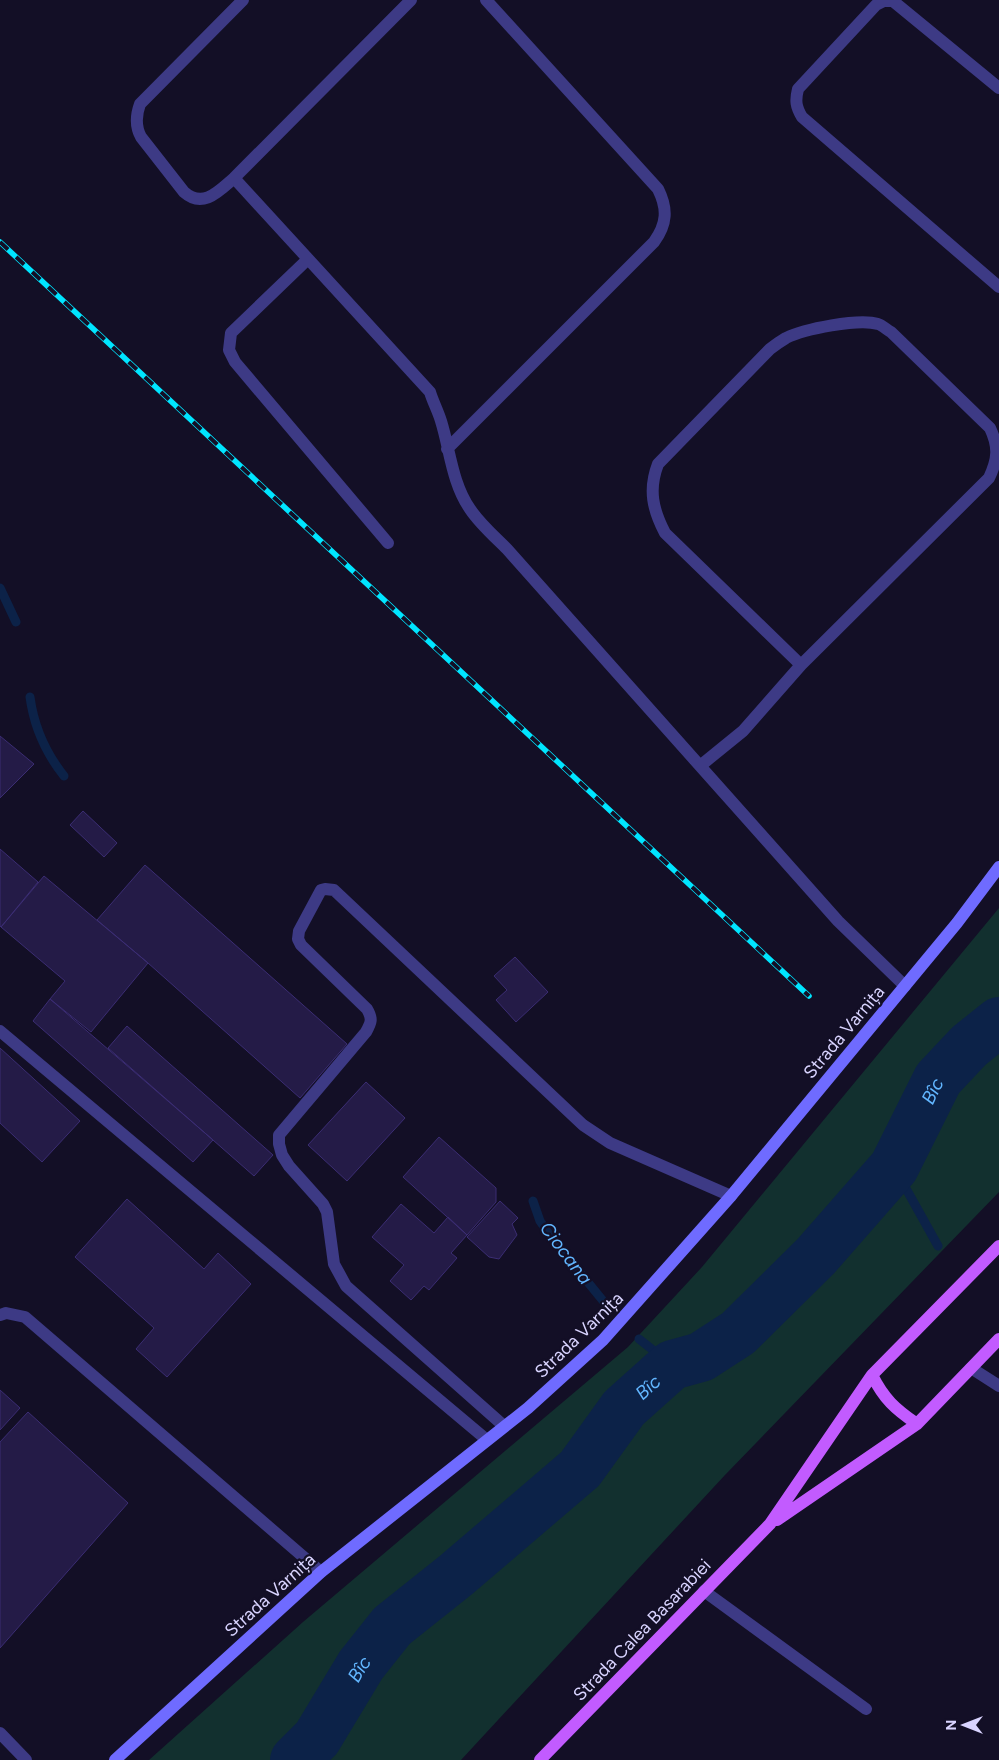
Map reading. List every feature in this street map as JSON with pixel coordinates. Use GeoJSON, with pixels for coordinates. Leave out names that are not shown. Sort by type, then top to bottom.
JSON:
{"type":"FeatureCollection","features":[{"type":"Feature","properties":{"kind":"main road","name":"Strada Calea Basarabiei"},"geometry":{"type":"LineString","coordinates":[[540,1760],[770,1524],[872,1375],[999,1246]]}},
{"type":"Feature","properties":{"kind":"main road","name":"Strada Calea Basarabiei"},"geometry":{"type":"LineString","coordinates":[[770,1524],[917,1424],[999,1339]]}},
{"type":"Feature","properties":{"kind":"main road"},"geometry":{"type":"LineString","coordinates":[[872,1375],[880,1391],[890,1403],[917,1424]]}},
{"type":"Feature","properties":{"kind":"street","name":"Strada Varnița"},"geometry":{"type":"LineString","coordinates":[[115,1760],[321,1572],[528,1408],[603,1340],[731,1196],[956,923],[999,867]]}},
{"type":"Feature","properties":{"kind":"lane"},"geometry":{"type":"LineString","coordinates":[[243,0],[140,104],[137,129],[141,137],[190,197],[196,199],[204,199],[216,194],[234,178],[411,0]]}},
{"type":"Feature","properties":{"kind":"lane"},"geometry":{"type":"LineString","coordinates":[[447,448],[654,242],[662,231],[665,208],[658,189],[486,0]]}},
{"type":"Feature","properties":{"kind":"lane"},"geometry":{"type":"LineString","coordinates":[[999,88],[893,1],[884,1],[876,5],[798,89],[795,98],[796,107],[802,117],[999,287]]}},
{"type":"Feature","properties":{"kind":"lane"},"geometry":{"type":"LineString","coordinates":[[234,178],[430,392],[441,422],[461,492],[469,507],[480,521],[838,921],[904,986]]}},
{"type":"Feature","properties":{"kind":"lane"},"geometry":{"type":"LineString","coordinates":[[308,259],[231,333],[229,350],[235,362],[388,543]]}},
{"type":"Feature","properties":{"kind":"lane"},"geometry":{"type":"LineString","coordinates":[[700,766],[743,731],[801,665],[990,478],[996,465],[996,438],[990,428],[891,332],[878,324],[862,322],[833,325],[796,334],[784,339],[770,349],[658,464],[652,479],[652,498],[658,519],[665,533],[801,665]]}},
{"type":"Feature","properties":{"kind":"lane"},"geometry":{"type":"LineString","coordinates":[[504,1426],[346,1286],[334,1264],[328,1212],[282,1155],[279,1135],[366,1032],[371,1023],[371,1016],[367,1009],[300,945],[298,939],[299,931],[320,890],[334,890],[583,1126],[610,1143],[731,1196]]}},
{"type":"Feature","properties":{"kind":"lane"},"geometry":{"type":"LineString","coordinates":[[0,1031],[487,1440]]}},
{"type":"Feature","properties":{"kind":"lane"},"geometry":{"type":"LineString","coordinates":[[0,1315],[6,1313],[25,1317],[321,1572]]}},
{"type":"Feature","properties":{"kind":"lane"},"geometry":{"type":"LineString","coordinates":[[971,1368],[999,1386]]}},
{"type":"Feature","properties":{"kind":"lane"},"geometry":{"type":"LineString","coordinates":[[704,1591],[866,1709]]}},
{"type":"Feature","properties":{"kind":"lane"},"geometry":{"type":"LineString","coordinates":[[0,1733],[26,1760]]}},
{"type":"Feature","properties":{"kind":"green space"},"geometry":{"type":"Polygon","coordinates":[[[999,908],[999,1192],[725,1475],[461,1760],[149,1760],[303,1622],[628,1347],[702,1267],[999,908]]]}},
{"type":"Feature","properties":{"kind":"building"},"geometry":{"type":"Polygon","coordinates":[[[0,736],[34,764],[0,798],[0,736]]]}},
{"type":"Feature","properties":{"kind":"building"},"geometry":{"type":"Polygon","coordinates":[[[83,811],[117,843],[104,857],[70,825],[83,811]]]}},
{"type":"Feature","properties":{"kind":"building"},"geometry":{"type":"Polygon","coordinates":[[[0,849],[38,882],[1,927],[0,926],[0,849]]]}},
{"type":"Feature","properties":{"kind":"building"},"geometry":{"type":"Polygon","coordinates":[[[145,865],[347,1044],[300,1098],[97,920],[145,865]]]}},
{"type":"Feature","properties":{"kind":"building"},"geometry":{"type":"Polygon","coordinates":[[[44,876],[148,963],[91,1032],[50,999],[65,981],[1,927],[44,876]]]}},
{"type":"Feature","properties":{"kind":"building"},"geometry":{"type":"Polygon","coordinates":[[[515,957],[548,992],[516,1022],[496,1000],[507,990],[494,976],[515,957]]]}},
{"type":"Feature","properties":{"kind":"building"},"geometry":{"type":"Polygon","coordinates":[[[50,999],[213,1140],[193,1162],[33,1021],[50,999]]]}},
{"type":"Feature","properties":{"kind":"building"},"geometry":{"type":"Polygon","coordinates":[[[127,1026],[273,1155],[254,1176],[108,1048],[127,1026]]]}},
{"type":"Feature","properties":{"kind":"building"},"geometry":{"type":"Polygon","coordinates":[[[0,1048],[80,1121],[42,1162],[0,1123],[0,1048]]]}},
{"type":"Feature","properties":{"kind":"building"},"geometry":{"type":"Polygon","coordinates":[[[366,1082],[405,1118],[347,1181],[308,1145],[366,1082]]]}},
{"type":"Feature","properties":{"kind":"building"},"geometry":{"type":"Polygon","coordinates":[[[439,1137],[496,1188],[496,1202],[467,1235],[403,1177],[439,1137]]]}},
{"type":"Feature","properties":{"kind":"building"},"geometry":{"type":"Polygon","coordinates":[[[127,1199],[204,1269],[218,1253],[251,1284],[167,1377],[136,1349],[154,1328],[75,1257],[127,1199]]]}},
{"type":"Feature","properties":{"kind":"building"},"geometry":{"type":"Polygon","coordinates":[[[500,1201],[518,1218],[512,1224],[517,1235],[499,1259],[489,1257],[467,1237],[500,1201]]]}},
{"type":"Feature","properties":{"kind":"building"},"geometry":{"type":"Polygon","coordinates":[[[401,1204],[434,1233],[448,1217],[467,1235],[451,1253],[457,1258],[429,1290],[424,1286],[411,1300],[390,1281],[404,1265],[372,1237],[401,1204]]]}},
{"type":"Feature","properties":{"kind":"building"},"geometry":{"type":"Polygon","coordinates":[[[0,1390],[20,1408],[0,1430],[0,1390]]]}},
{"type":"Feature","properties":{"kind":"building"},"geometry":{"type":"Polygon","coordinates":[[[28,1412],[128,1503],[0,1648],[0,1442],[28,1412]]]}},
{"type":"Feature","properties":{"kind":"waterway","name":"Ciocana"},"geometry":{"type":"LineString","coordinates":[[0,588],[16,622]]}},
{"type":"Feature","properties":{"kind":"waterway","name":"Ciocana"},"geometry":{"type":"LineString","coordinates":[[30,697],[34,719],[41,739],[51,758],[64,776]]}},
{"type":"Feature","properties":{"kind":"waterway","name":"Bîc"},"geometry":{"type":"LineString","coordinates":[[295,1760],[317,1738],[361,1665],[392,1626],[456,1575],[580,1469],[624,1408],[672,1365],[701,1357],[738,1333],[816,1256],[894,1167],[938,1079],[969,1046],[999,1022]]}},
{"type":"Feature","properties":{"kind":"waterway"},"geometry":{"type":"LineString","coordinates":[[894,1167],[938,1246]]}},
{"type":"Feature","properties":{"kind":"waterway","name":"Ciocana"},"geometry":{"type":"LineString","coordinates":[[533,1201],[540,1221],[551,1237],[604,1302]]}},
{"type":"Feature","properties":{"kind":"waterway","name":"Ciocana"},"geometry":{"type":"LineString","coordinates":[[639,1339],[672,1365]]}},
{"type":"Feature","properties":{"kind":"railway"},"geometry":{"type":"LineString","coordinates":[[0,242],[809,996]]}}]}
